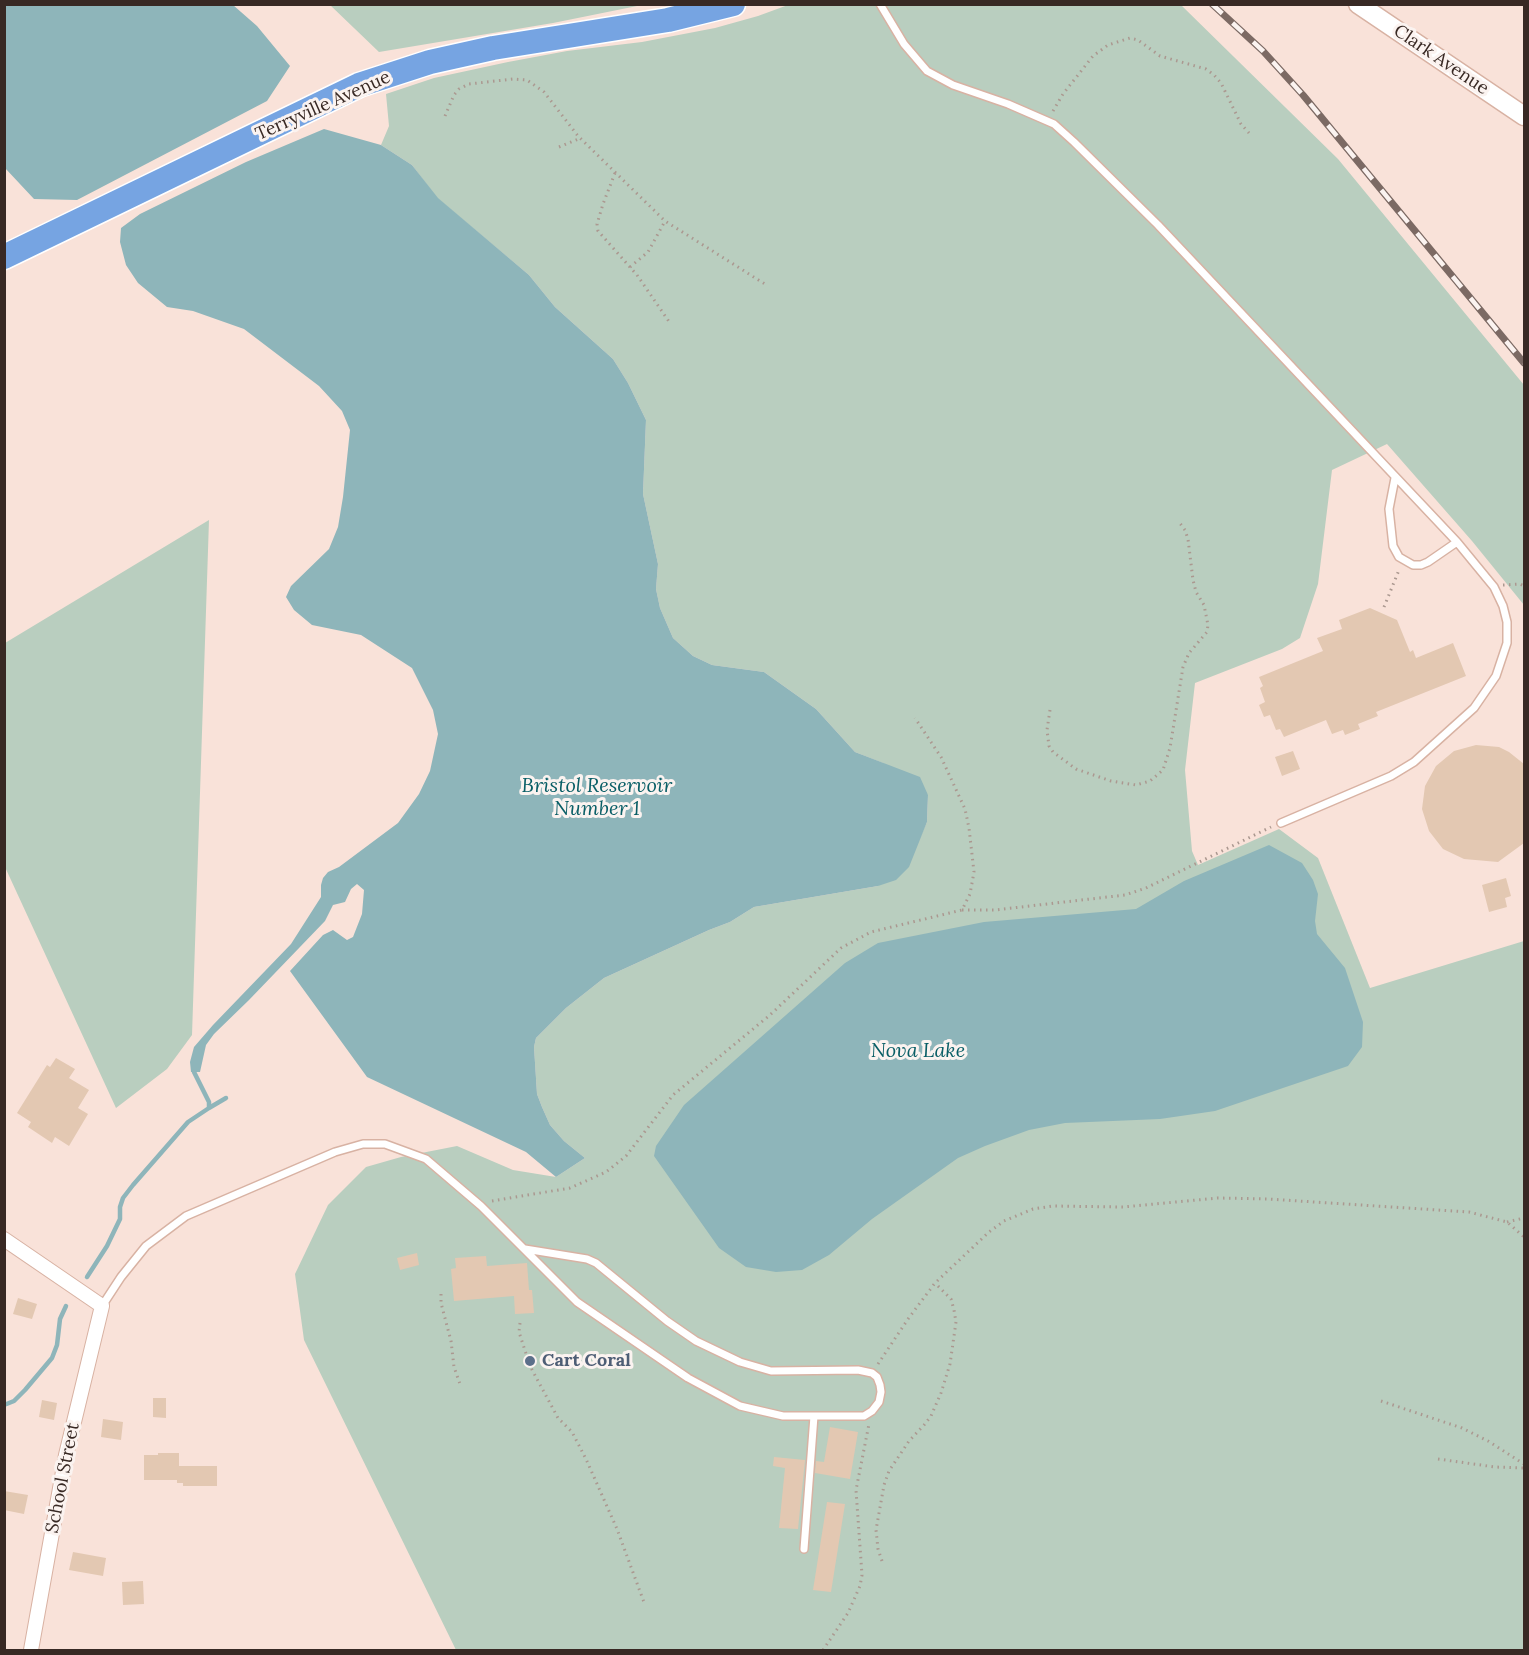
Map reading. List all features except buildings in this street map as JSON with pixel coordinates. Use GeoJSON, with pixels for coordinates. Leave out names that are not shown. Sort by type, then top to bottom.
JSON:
{"type":"FeatureCollection","features":[{"type":"Feature","properties":{"kind":"highway","name":"Terryville Avenue"},"geometry":{"type":"LineString","coordinates":[[4,257],[359,86],[430,62],[493,48],[668,20],[734,4]]}},
{"type":"Feature","properties":{"kind":"main road","name":"Clark Avenue"},"geometry":{"type":"LineString","coordinates":[[1358,4],[1524,116]]}},
{"type":"Feature","properties":{"kind":"street"},"geometry":{"type":"LineString","coordinates":[[4,1239],[102,1306]]}},
{"type":"Feature","properties":{"kind":"street","name":"School Street"},"geometry":{"type":"LineString","coordinates":[[31,1650],[66,1455],[102,1306]]}},
{"type":"Feature","properties":{"kind":"lane"},"geometry":{"type":"LineString","coordinates":[[880,4],[904,44],[927,71],[953,85],[1047,120],[1074,141],[1158,225],[1457,542],[1494,587],[1503,606],[1507,622],[1507,643],[1496,676],[1474,708],[1414,762],[1391,776],[1281,823]]}},
{"type":"Feature","properties":{"kind":"lane"},"geometry":{"type":"LineString","coordinates":[[1395,478],[1389,509],[1395,551],[1403,560],[1413,565],[1428,562],[1457,542]]}},
{"type":"Feature","properties":{"kind":"lane"},"geometry":{"type":"LineString","coordinates":[[102,1306],[121,1277],[146,1246],[186,1216],[351,1146],[385,1144],[426,1159],[481,1206],[577,1302],[688,1378],[740,1406],[783,1416],[864,1416],[879,1402],[881,1392],[877,1377],[872,1373],[858,1370],[771,1371],[740,1362],[696,1341],[676,1328],[596,1263],[587,1259],[525,1249]]}},
{"type":"Feature","properties":{"kind":"lane"},"geometry":{"type":"LineString","coordinates":[[804,1549],[814,1416]]}},
{"type":"Feature","properties":{"kind":"path"},"geometry":{"type":"LineString","coordinates":[[1047,120],[1063,94],[1093,56],[1108,45],[1130,38],[1138,40],[1160,56],[1206,69],[1214,75],[1224,89],[1240,124],[1249,134]]}},
{"type":"Feature","properties":{"kind":"path"},"geometry":{"type":"LineString","coordinates":[[445,116],[454,95],[459,89],[469,84],[501,80],[527,81],[544,92],[581,138],[665,221],[768,286]]}},
{"type":"Feature","properties":{"kind":"path"},"geometry":{"type":"LineString","coordinates":[[559,147],[581,138]]}},
{"type":"Feature","properties":{"kind":"path"},"geometry":{"type":"LineString","coordinates":[[615,172],[597,224],[597,231],[630,267],[670,323]]}},
{"type":"Feature","properties":{"kind":"path"},"geometry":{"type":"LineString","coordinates":[[630,267],[648,252],[665,221]]}},
{"type":"Feature","properties":{"kind":"path"},"geometry":{"type":"LineString","coordinates":[[1050,710],[1047,730],[1049,746],[1053,752],[1076,769],[1111,781],[1136,785],[1150,781],[1163,770],[1170,748],[1183,667],[1190,653],[1207,633],[1208,625],[1204,605],[1192,580],[1188,539],[1179,522]]}},
{"type":"Feature","properties":{"kind":"path"},"geometry":{"type":"LineString","coordinates":[[1384,607],[1403,560]]}},
{"type":"Feature","properties":{"kind":"path"},"geometry":{"type":"LineString","coordinates":[[1494,587],[1512,583],[1524,586]]}},
{"type":"Feature","properties":{"kind":"path"},"geometry":{"type":"LineString","coordinates":[[915,718],[941,757],[965,809],[974,872],[970,894],[962,910]]}},
{"type":"Feature","properties":{"kind":"path"},"geometry":{"type":"LineString","coordinates":[[481,1206],[496,1200],[570,1188],[606,1172],[626,1156],[673,1095],[770,1015],[841,948],[871,932],[962,910],[995,910],[1125,895],[1146,888],[1281,823]]}},
{"type":"Feature","properties":{"kind":"path"},"geometry":{"type":"LineString","coordinates":[[872,1373],[908,1318],[936,1283],[989,1232],[1004,1221],[1033,1209],[1053,1206],[1123,1207],[1218,1198],[1268,1199],[1469,1212],[1507,1222],[1524,1237]]}},
{"type":"Feature","properties":{"kind":"path"},"geometry":{"type":"LineString","coordinates":[[1507,1222],[1524,1218]]}},
{"type":"Feature","properties":{"kind":"path"},"geometry":{"type":"LineString","coordinates":[[882,1561],[876,1530],[887,1478],[909,1441],[936,1407],[950,1364],[956,1322],[954,1310],[951,1299],[936,1283]]}},
{"type":"Feature","properties":{"kind":"path"},"geometry":{"type":"LineString","coordinates":[[441,1294],[454,1367],[460,1384]]}},
{"type":"Feature","properties":{"kind":"path"},"geometry":{"type":"LineString","coordinates":[[520,1323],[519,1332],[530,1366],[558,1418],[572,1432],[586,1459],[617,1529],[645,1605]]}},
{"type":"Feature","properties":{"kind":"path"},"geometry":{"type":"LineString","coordinates":[[1381,1401],[1462,1428],[1497,1446],[1524,1466]]}},
{"type":"Feature","properties":{"kind":"path"},"geometry":{"type":"LineString","coordinates":[[823,1650],[848,1613],[860,1586],[862,1575],[856,1487],[869,1424],[869,1413]]}},
{"type":"Feature","properties":{"kind":"path"},"geometry":{"type":"LineString","coordinates":[[1438,1459],[1495,1467],[1524,1466]]}},
{"type":"Feature","properties":{"kind":"green space"},"geometry":{"type":"Polygon","coordinates":[[[330,5],[642,5],[553,23],[379,52],[330,5]]]}},
{"type":"Feature","properties":{"kind":"green space"},"geometry":{"type":"Polygon","coordinates":[[[788,5],[1181,5],[1338,159],[1524,385],[1524,605],[1472,541],[1387,444],[1332,470],[1318,584],[1300,638],[1282,649],[1195,683],[1185,770],[1192,851],[1198,865],[1279,829],[1318,858],[1370,988],[1524,941],[1524,1650],[456,1650],[304,1340],[295,1274],[328,1205],[366,1167],[401,1157],[457,1146],[513,1170],[556,1177],[585,1158],[564,1141],[550,1125],[537,1094],[534,1047],[536,1038],[566,1008],[604,978],[730,922],[754,907],[878,886],[918,842],[927,822],[928,795],[883,763],[855,752],[816,709],[764,672],[712,665],[693,656],[673,638],[660,608],[656,589],[658,564],[643,494],[646,420],[628,383],[613,359],[555,307],[529,275],[437,198],[412,165],[381,145],[389,126],[386,94],[434,78],[508,62],[567,51],[642,42],[715,28],[788,5]]]}},
{"type":"Feature","properties":{"kind":"green space"},"geometry":{"type":"Polygon","coordinates":[[[209,520],[192,1035],[167,1069],[116,1108],[5,867],[5,643],[209,520]]]}},
{"type":"Feature","properties":{"kind":"water"},"geometry":{"type":"Polygon","coordinates":[[[5,4],[233,5],[257,26],[290,66],[267,101],[77,200],[34,199],[5,168],[5,4]]]}},
{"type":"Feature","properties":{"kind":"water","name":"Bristol Reservoir Number 1"},"geometry":{"type":"Polygon","coordinates":[[[324,129],[381,145],[412,165],[438,198],[529,275],[555,307],[613,359],[646,420],[643,494],[658,564],[656,589],[660,608],[673,638],[693,656],[712,665],[764,672],[816,709],[855,752],[920,777],[928,795],[927,822],[909,867],[896,880],[878,886],[754,907],[730,922],[604,978],[566,1008],[536,1038],[534,1047],[537,1094],[542,1107],[550,1125],[564,1141],[585,1158],[556,1177],[526,1152],[367,1077],[290,971],[323,935],[333,930],[347,940],[353,937],[362,914],[364,890],[357,884],[351,889],[345,902],[333,905],[325,921],[214,1034],[206,1045],[200,1072],[191,1072],[190,1062],[194,1047],[291,944],[321,897],[323,878],[328,872],[339,867],[398,823],[419,794],[430,771],[438,734],[433,710],[412,668],[361,635],[312,625],[294,610],[286,597],[291,586],[329,549],[338,527],[350,430],[342,411],[319,386],[244,329],[193,311],[167,307],[138,283],[126,265],[120,242],[121,228],[140,214],[246,162],[324,129]]]}},
{"type":"Feature","properties":{"kind":"water","name":"Nova Lake"},"geometry":{"type":"Polygon","coordinates":[[[1269,845],[1302,863],[1313,880],[1318,894],[1315,921],[1317,934],[1345,968],[1363,1022],[1362,1047],[1348,1066],[1215,1111],[1160,1119],[1065,1123],[1029,1130],[985,1146],[958,1158],[872,1219],[829,1255],[802,1270],[776,1272],[746,1267],[719,1248],[654,1156],[656,1146],[684,1105],[845,963],[878,943],[984,922],[1136,909],[1184,881],[1269,845]]]}},
{"type":"Feature","properties":{"kind":"waterway"},"geometry":{"type":"LineString","coordinates":[[87,1277],[107,1246],[120,1219],[123,1198],[188,1122],[209,1108],[209,1102],[194,1072]]}},
{"type":"Feature","properties":{"kind":"waterway"},"geometry":{"type":"LineString","coordinates":[[209,1108],[226,1098]]}},
{"type":"Feature","properties":{"kind":"waterway"},"geometry":{"type":"LineString","coordinates":[[4,1405],[14,1401],[52,1358],[57,1345],[60,1319],[66,1306]]}},
{"type":"Feature","properties":{"kind":"railway"},"geometry":{"type":"LineString","coordinates":[[1212,4],[1263,51],[1303,95],[1524,363]]}},
{"type":"Feature","properties":{"kind":"place","name":"Cart Coral"},"geometry":{"type":"Point","coordinates":[530,1361]}}]}
